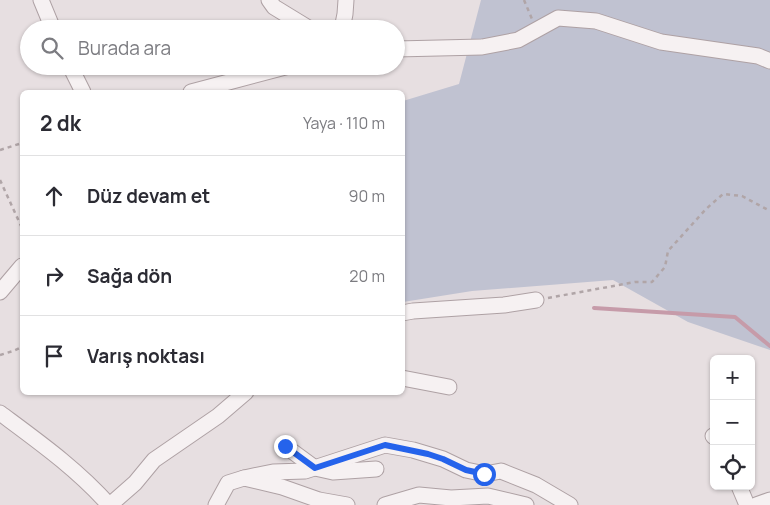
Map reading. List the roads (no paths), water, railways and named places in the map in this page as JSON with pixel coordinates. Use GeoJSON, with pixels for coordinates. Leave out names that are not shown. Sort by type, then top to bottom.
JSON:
{"type":"FeatureCollection","features":[{"type":"Feature","properties":{"kind":"street"},"geometry":{"type":"LineString","coordinates":[[40,0],[49,20]]}},
{"type":"Feature","properties":{"kind":"street"},"geometry":{"type":"LineString","coordinates":[[269,0],[274,7],[295,20]]}},
{"type":"Feature","properties":{"kind":"street"},"geometry":{"type":"LineString","coordinates":[[344,20],[346,0]]}},
{"type":"Feature","properties":{"kind":"street"},"geometry":{"type":"LineString","coordinates":[[405,49],[482,47],[518,40],[558,18],[596,21],[662,42],[758,56],[770,61]]}},
{"type":"Feature","properties":{"kind":"street"},"geometry":{"type":"LineString","coordinates":[[74,75],[82,90]]}},
{"type":"Feature","properties":{"kind":"street"},"geometry":{"type":"LineString","coordinates":[[199,90],[255,75]]}},
{"type":"Feature","properties":{"kind":"street"},"geometry":{"type":"LineString","coordinates":[[0,292],[20,268]]}},
{"type":"Feature","properties":{"kind":"street"},"geometry":{"type":"LineString","coordinates":[[405,312],[504,305],[536,300]]}},
{"type":"Feature","properties":{"kind":"street"},"geometry":{"type":"LineString","coordinates":[[405,378],[450,386]]}},
{"type":"Feature","properties":{"kind":"street"},"geometry":{"type":"LineString","coordinates":[[0,413],[61,458],[88,481],[110,505],[135,484],[154,460],[218,416],[242,395]]}},
{"type":"Feature","properties":{"kind":"street"},"geometry":{"type":"LineString","coordinates":[[216,505],[228,483],[273,472],[306,471],[385,445],[413,450],[443,459],[466,470],[484,474],[501,471],[536,485],[570,505]]}},
{"type":"Feature","properties":{"kind":"street"},"geometry":{"type":"LineString","coordinates":[[285,446],[315,468],[334,472],[376,469]]}},
{"type":"Feature","properties":{"kind":"street"},"geometry":{"type":"LineString","coordinates":[[244,478],[282,487],[319,500],[348,505]]}},
{"type":"Feature","properties":{"kind":"street"},"geometry":{"type":"LineString","coordinates":[[741,490],[748,505]]}},
{"type":"Feature","properties":{"kind":"street"},"geometry":{"type":"LineString","coordinates":[[386,505],[419,495],[461,502],[488,496],[526,505]]}},
{"type":"Feature","properties":{"kind":"street"},"geometry":{"type":"LineString","coordinates":[[756,505],[770,500]]}},
{"type":"Feature","properties":{"kind":"waterway"},"geometry":{"type":"LineString","coordinates":[[594,308],[735,317],[770,346]]}}]}
